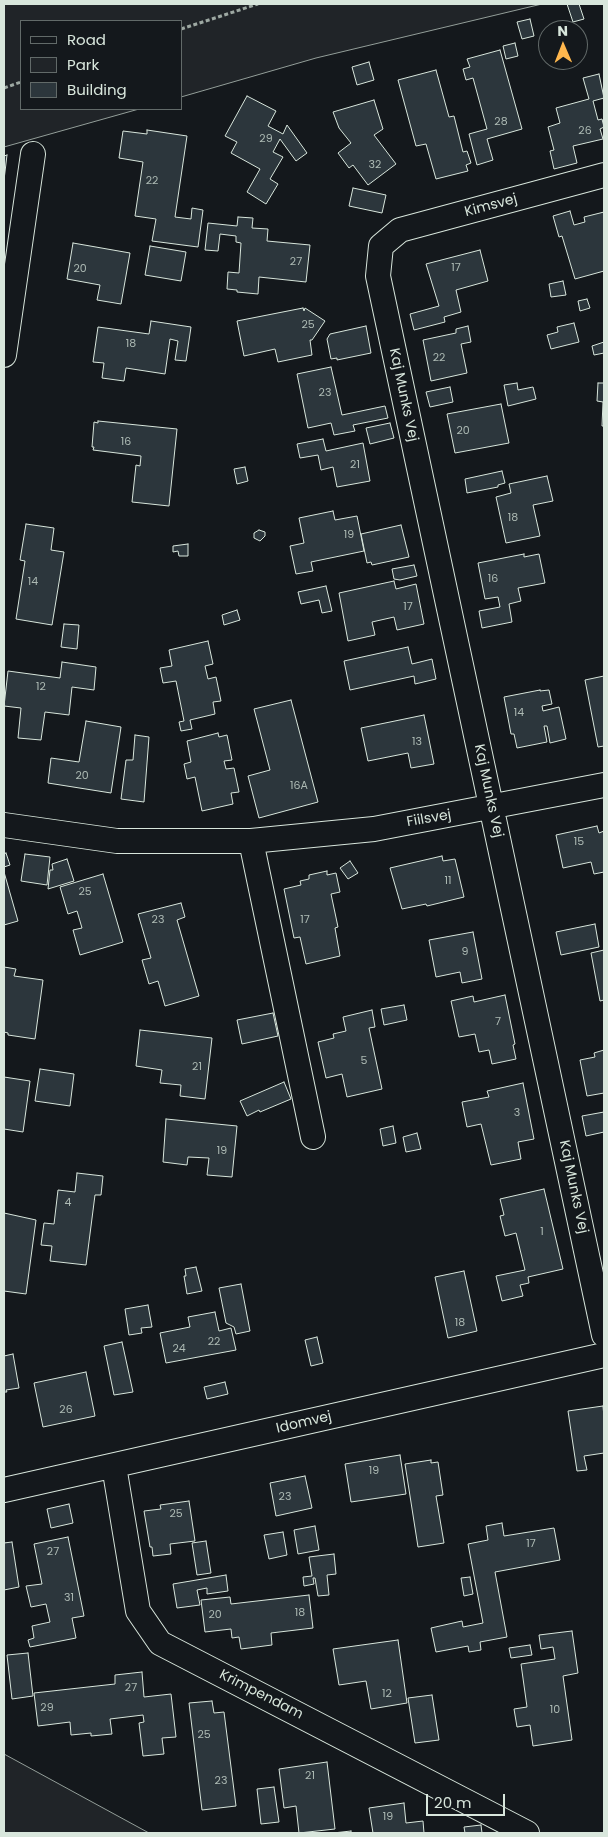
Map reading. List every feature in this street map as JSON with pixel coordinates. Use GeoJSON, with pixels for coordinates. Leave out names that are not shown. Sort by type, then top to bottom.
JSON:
{"type":"FeatureCollection","features":[{"type":"Feature","properties":{"kind":"street"},"geometry":{"type":"LineString","coordinates":[[4,355],[33,154]]}},
{"type":"Feature","properties":{"kind":"street","name":"Kimsvej"},"geometry":{"type":"LineString","coordinates":[[381,246],[400,230],[604,175]]}},
{"type":"Feature","properties":{"kind":"street","name":"Kaj Munks Vej"},"geometry":{"type":"LineString","coordinates":[[381,246],[378,276],[604,1335]]}},
{"type":"Feature","properties":{"kind":"street","name":"Fiilsvej"},"geometry":{"type":"LineString","coordinates":[[4,825],[117,841],[251,842],[374,829],[604,785]]}},
{"type":"Feature","properties":{"kind":"street"},"geometry":{"type":"LineString","coordinates":[[251,842],[313,1137]]}},
{"type":"Feature","properties":{"kind":"street","name":"Idomvej"},"geometry":{"type":"LineString","coordinates":[[4,1490],[604,1355]]}},
{"type":"Feature","properties":{"kind":"street","name":"Krimpendam"},"geometry":{"type":"LineString","coordinates":[[114,1466],[138,1611],[160,1643],[528,1833]]}},
{"type":"Feature","properties":{"kind":"path"},"geometry":{"type":"LineString","coordinates":[[182,29],[258,4]]}},
{"type":"Feature","properties":{"kind":"path"},"geometry":{"type":"LineString","coordinates":[[4,88],[20,82]]}},
{"type":"Feature","properties":{"kind":"green space"},"geometry":{"type":"Polygon","coordinates":[[[4,4],[542,4],[316,58],[182,97],[182,20],[20,20],[20,110],[135,110],[4,147],[4,4]]]}},
{"type":"Feature","properties":{"kind":"green space"},"geometry":{"type":"Polygon","coordinates":[[[4,1754],[149,1833],[4,1833],[4,1754]]]}},
{"type":"Feature","properties":{"kind":"building"},"geometry":{"type":"Polygon","coordinates":[[[567,4],[579,4],[584,19],[572,20],[567,4]]]}},
{"type":"Feature","properties":{"kind":"building"},"geometry":{"type":"Polygon","coordinates":[[[530,19],[534,36],[522,39],[517,22],[530,19]]]}},
{"type":"Feature","properties":{"kind":"building"},"geometry":{"type":"Polygon","coordinates":[[[515,43],[518,56],[506,59],[503,46],[515,43]]]}},
{"type":"Feature","properties":{"kind":"building"},"geometry":{"type":"Polygon","coordinates":[[[500,50],[522,129],[487,139],[493,160],[477,165],[469,134],[487,129],[473,78],[466,80],[463,69],[470,67],[467,59],[500,50]]]}},
{"type":"Feature","properties":{"kind":"building"},"geometry":{"type":"Polygon","coordinates":[[[369,62],[374,80],[357,85],[352,67],[369,62]]]}},
{"type":"Feature","properties":{"kind":"building"},"geometry":{"type":"Polygon","coordinates":[[[436,70],[449,117],[454,116],[463,152],[467,151],[471,163],[466,165],[468,171],[436,179],[426,144],[416,146],[398,80],[436,70]]]}},
{"type":"Feature","properties":{"kind":"building"},"geometry":{"type":"Polygon","coordinates":[[[599,74],[604,98],[593,101],[598,120],[602,119],[604,127],[600,129],[603,139],[573,146],[577,163],[554,169],[550,151],[554,150],[548,127],[560,123],[556,108],[589,99],[583,78],[599,74]]]}},
{"type":"Feature","properties":{"kind":"building"},"geometry":{"type":"Polygon","coordinates":[[[247,96],[276,111],[268,126],[283,134],[287,125],[307,153],[296,161],[280,139],[273,152],[283,157],[270,179],[278,184],[266,204],[247,192],[260,169],[231,153],[237,142],[225,136],[247,96]]]}},
{"type":"Feature","properties":{"kind":"building"},"geometry":{"type":"Polygon","coordinates":[[[374,100],[383,129],[374,135],[396,164],[368,185],[353,165],[349,168],[338,153],[351,143],[339,128],[333,112],[374,100]]]}},
{"type":"Feature","properties":{"kind":"building"},"geometry":{"type":"Polygon","coordinates":[[[147,130],[187,136],[175,217],[191,219],[192,208],[203,210],[198,247],[152,241],[156,219],[135,216],[143,162],[119,158],[123,131],[147,134],[147,130]]]}},
{"type":"Feature","properties":{"kind":"building"},"geometry":{"type":"Polygon","coordinates":[[[7,155],[4,180],[4,156],[7,155]]]}},
{"type":"Feature","properties":{"kind":"building"},"geometry":{"type":"Polygon","coordinates":[[[353,188],[386,195],[382,213],[349,206],[353,188]]]}},
{"type":"Feature","properties":{"kind":"building"},"geometry":{"type":"Polygon","coordinates":[[[570,211],[574,225],[585,222],[584,217],[604,212],[604,271],[575,279],[562,236],[559,237],[553,216],[570,211]]]}},
{"type":"Feature","properties":{"kind":"building"},"geometry":{"type":"Polygon","coordinates":[[[238,217],[253,218],[252,228],[268,229],[267,241],[310,245],[306,282],[259,277],[258,294],[227,289],[228,272],[239,273],[241,243],[236,242],[236,236],[220,234],[218,251],[205,250],[208,223],[237,226],[238,217]]]}},
{"type":"Feature","properties":{"kind":"building"},"geometry":{"type":"Polygon","coordinates":[[[73,243],[130,253],[121,304],[97,300],[100,285],[67,279],[73,243]]]}},
{"type":"Feature","properties":{"kind":"building"},"geometry":{"type":"Polygon","coordinates":[[[150,246],[186,252],[181,281],[145,275],[150,246]]]}},
{"type":"Feature","properties":{"kind":"building"},"geometry":{"type":"Polygon","coordinates":[[[480,250],[488,281],[456,290],[461,312],[444,317],[445,322],[414,330],[410,314],[439,306],[426,264],[480,250]]]}},
{"type":"Feature","properties":{"kind":"building"},"geometry":{"type":"Polygon","coordinates":[[[563,281],[566,295],[551,297],[549,284],[563,281]]]}},
{"type":"Feature","properties":{"kind":"building"},"geometry":{"type":"Polygon","coordinates":[[[587,299],[590,308],[580,311],[578,301],[587,299]]]}},
{"type":"Feature","properties":{"kind":"building"},"geometry":{"type":"Polygon","coordinates":[[[303,308],[304,311],[305,308],[325,321],[312,340],[310,340],[312,355],[278,362],[275,349],[244,356],[237,321],[303,308]]]}},
{"type":"Feature","properties":{"kind":"building"},"geometry":{"type":"Polygon","coordinates":[[[151,321],[191,327],[186,361],[175,360],[178,341],[170,339],[165,374],[126,368],[124,381],[102,378],[104,363],[93,362],[98,327],[149,334],[151,321]]]}},
{"type":"Feature","properties":{"kind":"building"},"geometry":{"type":"Polygon","coordinates":[[[574,323],[579,342],[551,349],[547,335],[558,332],[557,327],[574,323]]]}},
{"type":"Feature","properties":{"kind":"building"},"geometry":{"type":"Polygon","coordinates":[[[366,326],[371,353],[337,360],[337,358],[331,359],[327,339],[330,334],[366,326]]]}},
{"type":"Feature","properties":{"kind":"building"},"geometry":{"type":"Polygon","coordinates":[[[468,326],[471,342],[461,344],[467,373],[431,381],[423,340],[456,333],[456,329],[468,326]]]}},
{"type":"Feature","properties":{"kind":"building"},"geometry":{"type":"Polygon","coordinates":[[[604,342],[604,353],[594,355],[592,346],[604,342]]]}},
{"type":"Feature","properties":{"kind":"building"},"geometry":{"type":"Polygon","coordinates":[[[331,367],[342,415],[385,406],[388,418],[353,425],[355,431],[334,435],[331,423],[308,428],[297,374],[331,367]]]}},
{"type":"Feature","properties":{"kind":"building"},"geometry":{"type":"Polygon","coordinates":[[[517,383],[518,390],[533,387],[536,399],[508,406],[504,385],[517,383]]]}},
{"type":"Feature","properties":{"kind":"building"},"geometry":{"type":"Polygon","coordinates":[[[598,383],[604,383],[604,426],[602,426],[603,402],[597,401],[598,383]]]}},
{"type":"Feature","properties":{"kind":"building"},"geometry":{"type":"Polygon","coordinates":[[[450,387],[453,402],[430,407],[426,392],[450,387]]]}},
{"type":"Feature","properties":{"kind":"building"},"geometry":{"type":"Polygon","coordinates":[[[501,404],[509,443],[455,453],[447,414],[501,404]]]}},
{"type":"Feature","properties":{"kind":"building"},"geometry":{"type":"Polygon","coordinates":[[[98,421],[177,429],[169,506],[132,502],[136,465],[140,466],[141,456],[93,450],[94,422],[98,423],[98,421]]]}},
{"type":"Feature","properties":{"kind":"building"},"geometry":{"type":"Polygon","coordinates":[[[390,423],[394,438],[370,444],[366,428],[390,423]]]}},
{"type":"Feature","properties":{"kind":"building"},"geometry":{"type":"Polygon","coordinates":[[[323,439],[326,451],[363,443],[370,481],[337,487],[333,467],[321,470],[318,455],[300,458],[297,444],[323,439]]]}},
{"type":"Feature","properties":{"kind":"building"},"geometry":{"type":"Polygon","coordinates":[[[245,467],[248,481],[237,484],[234,469],[245,467]]]}},
{"type":"Feature","properties":{"kind":"building"},"geometry":{"type":"Polygon","coordinates":[[[502,471],[505,483],[498,485],[498,487],[467,493],[465,479],[502,471]]]}},
{"type":"Feature","properties":{"kind":"building"},"geometry":{"type":"Polygon","coordinates":[[[547,476],[553,501],[533,505],[540,536],[506,543],[496,497],[511,493],[509,484],[547,476]]]}},
{"type":"Feature","properties":{"kind":"building"},"geometry":{"type":"Polygon","coordinates":[[[333,511],[335,520],[357,516],[364,551],[311,562],[313,571],[296,574],[290,546],[304,543],[299,518],[333,511]]]}},
{"type":"Feature","properties":{"kind":"building"},"geometry":{"type":"Polygon","coordinates":[[[26,524],[54,528],[51,550],[64,552],[52,625],[16,619],[25,561],[20,560],[26,524]]]}},
{"type":"Feature","properties":{"kind":"building"},"geometry":{"type":"Polygon","coordinates":[[[401,525],[409,557],[372,565],[371,562],[367,563],[361,534],[401,525]]]}},
{"type":"Feature","properties":{"kind":"building"},"geometry":{"type":"Polygon","coordinates":[[[259,530],[265,532],[265,536],[260,541],[254,538],[254,533],[259,530]]]}},
{"type":"Feature","properties":{"kind":"building"},"geometry":{"type":"Polygon","coordinates":[[[188,544],[188,556],[179,556],[178,551],[173,552],[173,546],[188,544]]]}},
{"type":"Feature","properties":{"kind":"building"},"geometry":{"type":"Polygon","coordinates":[[[524,554],[524,557],[539,554],[545,583],[518,588],[521,601],[509,604],[512,622],[482,628],[479,611],[500,607],[498,597],[485,599],[478,563],[524,554]]]}},
{"type":"Feature","properties":{"kind":"building"},"geometry":{"type":"Polygon","coordinates":[[[414,565],[417,576],[400,580],[394,579],[392,569],[414,565]]]}},
{"type":"Feature","properties":{"kind":"building"},"geometry":{"type":"Polygon","coordinates":[[[394,581],[396,589],[416,584],[424,624],[397,630],[394,617],[372,622],[375,635],[348,641],[339,593],[394,581]]]}},
{"type":"Feature","properties":{"kind":"building"},"geometry":{"type":"Polygon","coordinates":[[[326,586],[332,611],[322,613],[319,600],[301,604],[298,592],[326,586]]]}},
{"type":"Feature","properties":{"kind":"building"},"geometry":{"type":"Polygon","coordinates":[[[237,610],[240,620],[224,625],[222,615],[237,610]]]}},
{"type":"Feature","properties":{"kind":"building"},"geometry":{"type":"Polygon","coordinates":[[[64,624],[79,625],[77,649],[61,647],[64,624]]]}},
{"type":"Feature","properties":{"kind":"building"},"geometry":{"type":"Polygon","coordinates":[[[208,641],[213,664],[205,666],[208,679],[216,677],[221,701],[213,702],[215,714],[190,720],[192,729],[181,731],[179,722],[184,721],[176,681],[163,683],[160,668],[172,666],[169,650],[208,641]]]}},
{"type":"Feature","properties":{"kind":"building"},"geometry":{"type":"Polygon","coordinates":[[[408,647],[412,664],[432,659],[436,679],[415,684],[414,676],[350,690],[344,661],[408,647]]]}},
{"type":"Feature","properties":{"kind":"building"},"geometry":{"type":"Polygon","coordinates":[[[62,662],[96,667],[94,690],[72,687],[69,715],[45,712],[41,740],[18,738],[21,708],[4,706],[8,671],[60,678],[62,662]]]}},
{"type":"Feature","properties":{"kind":"building"},"geometry":{"type":"Polygon","coordinates":[[[604,676],[604,746],[598,747],[585,680],[604,676]]]}},
{"type":"Feature","properties":{"kind":"building"},"geometry":{"type":"Polygon","coordinates":[[[549,690],[552,704],[542,706],[543,711],[559,707],[566,739],[550,743],[547,726],[544,726],[547,742],[517,748],[514,734],[511,734],[504,697],[549,690]]]}},
{"type":"Feature","properties":{"kind":"building"},"geometry":{"type":"Polygon","coordinates":[[[291,700],[318,802],[259,818],[248,776],[270,770],[254,709],[291,700]]]}},
{"type":"Feature","properties":{"kind":"building"},"geometry":{"type":"Polygon","coordinates":[[[424,715],[434,764],[411,768],[408,753],[368,761],[361,728],[424,715]]]}},
{"type":"Feature","properties":{"kind":"building"},"geometry":{"type":"Polygon","coordinates":[[[86,721],[121,727],[111,793],[48,783],[51,758],[79,762],[86,721]]]}},
{"type":"Feature","properties":{"kind":"building"},"geometry":{"type":"Polygon","coordinates":[[[218,733],[219,737],[227,735],[232,760],[224,761],[226,769],[234,768],[239,792],[231,793],[233,804],[202,811],[195,777],[187,779],[184,764],[191,762],[187,741],[218,733]]]}},
{"type":"Feature","properties":{"kind":"building"},"geometry":{"type":"Polygon","coordinates":[[[135,735],[149,737],[144,802],[121,799],[126,760],[133,760],[135,735]]]}},
{"type":"Feature","properties":{"kind":"building"},"geometry":{"type":"Polygon","coordinates":[[[597,826],[599,833],[604,831],[604,872],[594,874],[591,862],[563,868],[556,835],[597,826]]]}},
{"type":"Feature","properties":{"kind":"building"},"geometry":{"type":"Polygon","coordinates":[[[6,853],[10,865],[4,867],[4,854],[6,853]]]}},
{"type":"Feature","properties":{"kind":"building"},"geometry":{"type":"Polygon","coordinates":[[[25,854],[50,857],[47,885],[21,881],[25,854]]]}},
{"type":"Feature","properties":{"kind":"building"},"geometry":{"type":"Polygon","coordinates":[[[442,856],[443,861],[455,859],[464,897],[427,906],[426,904],[402,909],[390,868],[442,856]]]}},
{"type":"Feature","properties":{"kind":"building"},"geometry":{"type":"Polygon","coordinates":[[[67,859],[74,881],[48,889],[50,870],[53,870],[52,864],[67,859]]]}},
{"type":"Feature","properties":{"kind":"building"},"geometry":{"type":"Polygon","coordinates":[[[350,861],[358,873],[348,879],[340,868],[350,861]]]}},
{"type":"Feature","properties":{"kind":"building"},"geometry":{"type":"Polygon","coordinates":[[[327,871],[327,875],[336,873],[340,892],[331,894],[338,927],[335,928],[340,956],[306,964],[300,937],[294,938],[284,889],[301,885],[300,881],[309,879],[309,875],[327,871]]]}},
{"type":"Feature","properties":{"kind":"building"},"geometry":{"type":"Polygon","coordinates":[[[4,872],[18,921],[4,925],[4,872]]]}},
{"type":"Feature","properties":{"kind":"building"},"geometry":{"type":"Polygon","coordinates":[[[103,874],[123,942],[80,955],[73,930],[82,928],[77,911],[68,914],[60,887],[103,874]]]}},
{"type":"Feature","properties":{"kind":"building"},"geometry":{"type":"Polygon","coordinates":[[[181,903],[185,917],[177,920],[199,996],[165,1006],[158,981],[149,984],[142,960],[151,958],[138,914],[181,903]]]}},
{"type":"Feature","properties":{"kind":"building"},"geometry":{"type":"Polygon","coordinates":[[[595,924],[599,947],[561,955],[556,932],[595,924]]]}},
{"type":"Feature","properties":{"kind":"building"},"geometry":{"type":"Polygon","coordinates":[[[473,932],[482,979],[462,983],[460,972],[436,977],[429,940],[473,932]]]}},
{"type":"Feature","properties":{"kind":"building"},"geometry":{"type":"Polygon","coordinates":[[[604,950],[604,1000],[600,1001],[591,953],[604,950]]]}},
{"type":"Feature","properties":{"kind":"building"},"geometry":{"type":"Polygon","coordinates":[[[4,967],[16,969],[14,976],[43,980],[35,1039],[8,1035],[8,1033],[4,1032],[4,967]]]}},
{"type":"Feature","properties":{"kind":"building"},"geometry":{"type":"Polygon","coordinates":[[[505,995],[515,1044],[513,1045],[516,1059],[492,1064],[489,1050],[479,1052],[475,1034],[459,1037],[451,1001],[473,996],[474,1002],[505,995]]]}},
{"type":"Feature","properties":{"kind":"building"},"geometry":{"type":"Polygon","coordinates":[[[404,1005],[407,1020],[384,1025],[381,1009],[404,1005]]]}},
{"type":"Feature","properties":{"kind":"building"},"geometry":{"type":"Polygon","coordinates":[[[372,1010],[375,1027],[369,1028],[382,1089],[347,1097],[342,1074],[326,1078],[318,1042],[334,1038],[333,1034],[346,1031],[343,1017],[372,1010]]]}},
{"type":"Feature","properties":{"kind":"building"},"geometry":{"type":"Polygon","coordinates":[[[273,1013],[278,1036],[242,1044],[237,1020],[273,1013]]]}},
{"type":"Feature","properties":{"kind":"building"},"geometry":{"type":"Polygon","coordinates":[[[140,1030],[212,1038],[205,1099],[180,1096],[181,1085],[160,1083],[162,1070],[136,1066],[140,1030]]]}},
{"type":"Feature","properties":{"kind":"building"},"geometry":{"type":"Polygon","coordinates":[[[604,1050],[604,1093],[587,1096],[580,1060],[595,1057],[594,1053],[604,1050]]]}},
{"type":"Feature","properties":{"kind":"building"},"geometry":{"type":"Polygon","coordinates":[[[40,1069],[74,1074],[70,1106],[35,1101],[40,1069]]]}},
{"type":"Feature","properties":{"kind":"building"},"geometry":{"type":"Polygon","coordinates":[[[4,1077],[30,1081],[23,1132],[4,1129],[4,1077]]]}},
{"type":"Feature","properties":{"kind":"building"},"geometry":{"type":"Polygon","coordinates":[[[284,1082],[291,1099],[247,1116],[240,1101],[284,1082]]]}},
{"type":"Feature","properties":{"kind":"building"},"geometry":{"type":"Polygon","coordinates":[[[523,1083],[534,1139],[518,1142],[521,1159],[491,1165],[481,1124],[467,1127],[462,1102],[489,1097],[487,1091],[523,1083]]]}},
{"type":"Feature","properties":{"kind":"building"},"geometry":{"type":"Polygon","coordinates":[[[604,1112],[604,1132],[586,1136],[582,1116],[604,1112]]]}},
{"type":"Feature","properties":{"kind":"building"},"geometry":{"type":"Polygon","coordinates":[[[166,1119],[237,1126],[232,1177],[207,1175],[209,1158],[188,1157],[187,1165],[163,1162],[166,1119]]]}},
{"type":"Feature","properties":{"kind":"building"},"geometry":{"type":"Polygon","coordinates":[[[393,1126],[396,1143],[383,1146],[380,1129],[393,1126]]]}},
{"type":"Feature","properties":{"kind":"building"},"geometry":{"type":"Polygon","coordinates":[[[417,1133],[421,1149],[406,1152],[403,1137],[417,1133]]]}},
{"type":"Feature","properties":{"kind":"building"},"geometry":{"type":"Polygon","coordinates":[[[77,1173],[103,1176],[101,1195],[95,1195],[86,1265],[50,1261],[52,1246],[41,1245],[44,1223],[54,1224],[58,1190],[75,1192],[77,1173]]]}},
{"type":"Feature","properties":{"kind":"building"},"geometry":{"type":"Polygon","coordinates":[[[544,1189],[563,1269],[528,1277],[529,1283],[520,1285],[523,1296],[502,1301],[496,1276],[525,1270],[516,1233],[505,1236],[500,1216],[504,1215],[500,1199],[544,1189]]]}},
{"type":"Feature","properties":{"kind":"building"},"geometry":{"type":"Polygon","coordinates":[[[4,1213],[36,1220],[26,1294],[4,1291],[4,1213]]]}},
{"type":"Feature","properties":{"kind":"building"},"geometry":{"type":"Polygon","coordinates":[[[196,1267],[202,1291],[187,1294],[184,1276],[186,1276],[185,1269],[196,1267]]]}},
{"type":"Feature","properties":{"kind":"building"},"geometry":{"type":"Polygon","coordinates":[[[464,1271],[477,1331],[448,1338],[435,1277],[464,1271]]]}},
{"type":"Feature","properties":{"kind":"building"},"geometry":{"type":"Polygon","coordinates":[[[241,1284],[250,1331],[236,1334],[234,1327],[226,1323],[219,1288],[241,1284]]]}},
{"type":"Feature","properties":{"kind":"building"},"geometry":{"type":"Polygon","coordinates":[[[148,1305],[152,1327],[141,1328],[142,1333],[129,1335],[125,1309],[148,1305]]]}},
{"type":"Feature","properties":{"kind":"building"},"geometry":{"type":"Polygon","coordinates":[[[215,1312],[219,1331],[231,1328],[236,1350],[166,1363],[160,1333],[190,1327],[188,1317],[215,1312]]]}},
{"type":"Feature","properties":{"kind":"building"},"geometry":{"type":"Polygon","coordinates":[[[317,1337],[323,1363],[311,1366],[305,1340],[317,1337]]]}},
{"type":"Feature","properties":{"kind":"building"},"geometry":{"type":"Polygon","coordinates":[[[122,1342],[133,1392],[114,1395],[104,1346],[122,1342]]]}},
{"type":"Feature","properties":{"kind":"building"},"geometry":{"type":"Polygon","coordinates":[[[13,1354],[19,1388],[4,1392],[4,1356],[13,1354]]]}},
{"type":"Feature","properties":{"kind":"building"},"geometry":{"type":"Polygon","coordinates":[[[86,1372],[95,1416],[43,1427],[34,1383],[86,1372]]]}},
{"type":"Feature","properties":{"kind":"building"},"geometry":{"type":"Polygon","coordinates":[[[225,1382],[228,1394],[207,1399],[204,1387],[225,1382]]]}},
{"type":"Feature","properties":{"kind":"building"},"geometry":{"type":"Polygon","coordinates":[[[603,1406],[604,1453],[584,1456],[587,1470],[577,1471],[568,1411],[603,1406]]]}},
{"type":"Feature","properties":{"kind":"building"},"geometry":{"type":"Polygon","coordinates":[[[400,1455],[406,1494],[351,1502],[345,1464],[400,1455]]]}},
{"type":"Feature","properties":{"kind":"building"},"geometry":{"type":"Polygon","coordinates":[[[431,1460],[431,1463],[438,1462],[443,1495],[436,1496],[444,1543],[418,1547],[405,1464],[431,1460]]]}},
{"type":"Feature","properties":{"kind":"building"},"geometry":{"type":"Polygon","coordinates":[[[305,1476],[312,1508],[276,1516],[270,1483],[305,1476]]]}},
{"type":"Feature","properties":{"kind":"building"},"geometry":{"type":"Polygon","coordinates":[[[189,1501],[195,1541],[170,1544],[171,1554],[153,1556],[144,1511],[161,1509],[160,1505],[189,1501]]]}},
{"type":"Feature","properties":{"kind":"building"},"geometry":{"type":"Polygon","coordinates":[[[69,1504],[73,1523],[51,1528],[47,1509],[69,1504]]]}},
{"type":"Feature","properties":{"kind":"building"},"geometry":{"type":"Polygon","coordinates":[[[502,1523],[504,1536],[554,1528],[560,1560],[495,1572],[507,1637],[480,1642],[481,1650],[469,1652],[468,1646],[436,1652],[431,1628],[462,1621],[463,1627],[483,1623],[468,1544],[488,1540],[486,1526],[502,1523]]]}},
{"type":"Feature","properties":{"kind":"building"},"geometry":{"type":"Polygon","coordinates":[[[315,1526],[319,1550],[298,1554],[294,1530],[315,1526]]]}},
{"type":"Feature","properties":{"kind":"building"},"geometry":{"type":"Polygon","coordinates":[[[283,1532],[287,1555],[269,1559],[264,1535],[283,1532]]]}},
{"type":"Feature","properties":{"kind":"building"},"geometry":{"type":"Polygon","coordinates":[[[68,1537],[84,1616],[72,1618],[76,1638],[30,1647],[28,1640],[34,1638],[32,1626],[50,1622],[46,1604],[31,1607],[26,1586],[42,1584],[34,1544],[68,1537]]]}},
{"type":"Feature","properties":{"kind":"building"},"geometry":{"type":"Polygon","coordinates":[[[206,1541],[211,1573],[197,1575],[192,1543],[206,1541]]]}},
{"type":"Feature","properties":{"kind":"building"},"geometry":{"type":"Polygon","coordinates":[[[12,1542],[19,1587],[4,1590],[4,1543],[12,1542]]]}},
{"type":"Feature","properties":{"kind":"building"},"geometry":{"type":"Polygon","coordinates":[[[334,1554],[336,1574],[327,1575],[329,1595],[318,1596],[315,1578],[313,1578],[314,1584],[304,1586],[303,1577],[312,1576],[309,1557],[334,1554]]]}},
{"type":"Feature","properties":{"kind":"building"},"geometry":{"type":"Polygon","coordinates":[[[226,1575],[228,1591],[207,1594],[207,1588],[197,1590],[200,1605],[177,1608],[173,1584],[226,1575]]]}},
{"type":"Feature","properties":{"kind":"building"},"geometry":{"type":"Polygon","coordinates":[[[470,1577],[473,1594],[464,1596],[461,1578],[470,1577]]]}},
{"type":"Feature","properties":{"kind":"building"},"geometry":{"type":"Polygon","coordinates":[[[309,1595],[313,1628],[271,1633],[272,1645],[241,1649],[239,1637],[232,1638],[231,1629],[205,1632],[201,1600],[230,1597],[231,1604],[309,1595]]]}},
{"type":"Feature","properties":{"kind":"building"},"geometry":{"type":"Polygon","coordinates":[[[572,1631],[578,1673],[563,1676],[572,1740],[533,1746],[530,1725],[517,1727],[514,1709],[527,1707],[521,1664],[555,1659],[553,1647],[541,1649],[539,1635],[572,1631]]]}},
{"type":"Feature","properties":{"kind":"building"},"geometry":{"type":"Polygon","coordinates":[[[398,1640],[407,1703],[371,1709],[366,1681],[339,1685],[333,1649],[398,1640]]]}},
{"type":"Feature","properties":{"kind":"building"},"geometry":{"type":"Polygon","coordinates":[[[530,1645],[532,1655],[511,1658],[509,1648],[530,1645]]]}},
{"type":"Feature","properties":{"kind":"building"},"geometry":{"type":"Polygon","coordinates":[[[28,1653],[33,1696],[12,1699],[7,1655],[28,1653]]]}},
{"type":"Feature","properties":{"kind":"building"},"geometry":{"type":"Polygon","coordinates":[[[142,1672],[144,1697],[171,1694],[176,1737],[162,1738],[164,1754],[143,1756],[139,1723],[144,1722],[143,1715],[110,1719],[112,1734],[91,1736],[91,1733],[71,1735],[70,1722],[38,1726],[34,1693],[115,1684],[115,1675],[142,1672]]]}},
{"type":"Feature","properties":{"kind":"building"},"geometry":{"type":"Polygon","coordinates":[[[432,1695],[439,1740],[415,1743],[408,1698],[432,1695]]]}},
{"type":"Feature","properties":{"kind":"building"},"geometry":{"type":"Polygon","coordinates":[[[212,1701],[214,1713],[224,1712],[236,1806],[202,1810],[189,1703],[212,1701]]]}},
{"type":"Feature","properties":{"kind":"building"},"geometry":{"type":"Polygon","coordinates":[[[327,1762],[335,1829],[299,1833],[296,1806],[284,1808],[279,1769],[327,1762]]]}},
{"type":"Feature","properties":{"kind":"building"},"geometry":{"type":"Polygon","coordinates":[[[274,1787],[279,1822],[261,1824],[257,1789],[274,1787]]]}},
{"type":"Feature","properties":{"kind":"building"},"geometry":{"type":"Polygon","coordinates":[[[404,1803],[406,1823],[423,1821],[424,1833],[373,1833],[369,1808],[404,1803]]]}},
{"type":"Feature","properties":{"kind":"building"},"geometry":{"type":"Polygon","coordinates":[[[481,1825],[482,1833],[465,1833],[464,1827],[481,1825]]]}},
{"type":"Feature","properties":{"kind":"building"},"geometry":{"type":"Polygon","coordinates":[[[351,1831],[351,1833],[333,1833],[351,1831]]]}}]}
